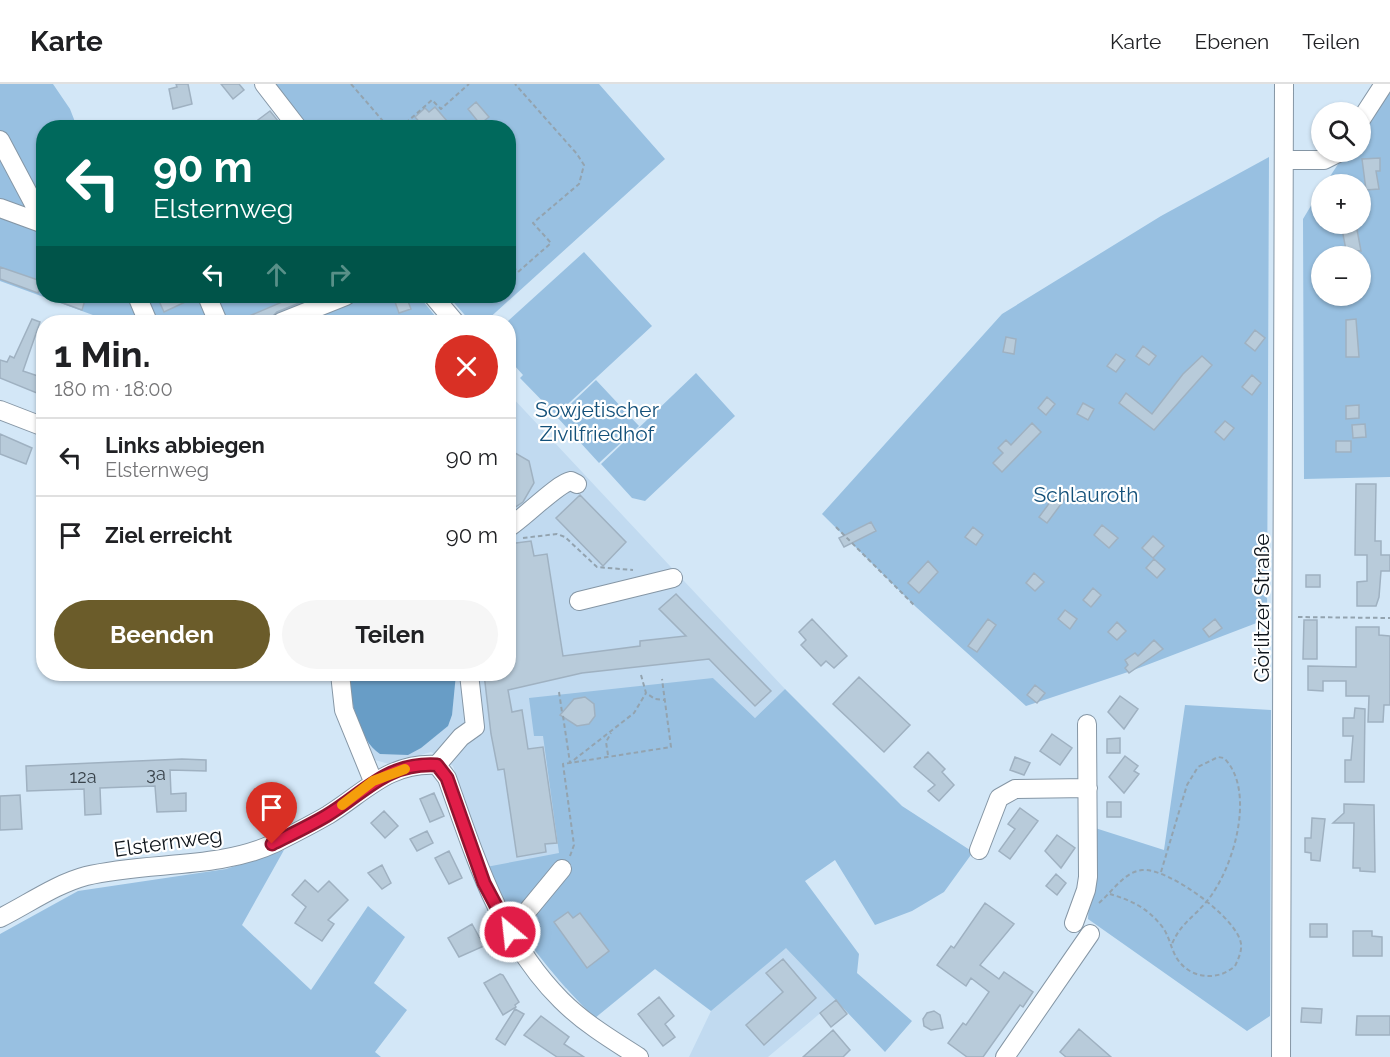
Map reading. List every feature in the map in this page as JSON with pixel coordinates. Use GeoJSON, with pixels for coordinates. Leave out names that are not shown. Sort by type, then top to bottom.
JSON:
{"type":"FeatureCollection","features":[{"type":"Feature","properties":{"kind":"street"},"geometry":{"type":"LineString","coordinates":[[264,84],[292,120]]}},
{"type":"Feature","properties":{"kind":"street","name":"Görlitzer Straße"},"geometry":{"type":"LineString","coordinates":[[1281,1057],[1284,84]]}},
{"type":"Feature","properties":{"kind":"street"},"geometry":{"type":"LineString","coordinates":[[1371,104],[1384,84]]}},
{"type":"Feature","properties":{"kind":"street"},"geometry":{"type":"LineString","coordinates":[[0,140],[36,209]]}},
{"type":"Feature","properties":{"kind":"street"},"geometry":{"type":"LineString","coordinates":[[1284,160],[1311,160]]}},
{"type":"Feature","properties":{"kind":"street"},"geometry":{"type":"LineString","coordinates":[[0,208],[36,221]]}},
{"type":"Feature","properties":{"kind":"street"},"geometry":{"type":"LineString","coordinates":[[298,315],[328,303]]}},
{"type":"Feature","properties":{"kind":"street"},"geometry":{"type":"LineString","coordinates":[[439,303],[449,315]]}},
{"type":"Feature","properties":{"kind":"street"},"geometry":{"type":"LineString","coordinates":[[0,410],[36,424]]}},
{"type":"Feature","properties":{"kind":"street"},"geometry":{"type":"LineString","coordinates":[[516,529],[560,485],[572,481],[577,484]]}},
{"type":"Feature","properties":{"kind":"street"},"geometry":{"type":"LineString","coordinates":[[579,601],[673,578]]}},
{"type":"Feature","properties":{"kind":"street"},"geometry":{"type":"LineString","coordinates":[[341,681],[344,710],[373,781]]}},
{"type":"Feature","properties":{"kind":"street"},"geometry":{"type":"LineString","coordinates":[[470,681],[475,727],[461,737],[437,765],[447,778],[484,883],[510,932],[561,1000],[600,1032],[639,1057]]}},
{"type":"Feature","properties":{"kind":"street"},"geometry":{"type":"LineString","coordinates":[[1076,916],[1088,877],[1087,724]]}},
{"type":"Feature","properties":{"kind":"street","name":"Elsternweg"},"geometry":{"type":"LineString","coordinates":[[0,918],[64,884],[86,876],[216,859],[272,844],[326,816],[373,781],[420,764],[437,765]]}},
{"type":"Feature","properties":{"kind":"street"},"geometry":{"type":"LineString","coordinates":[[978,850],[999,798],[1005,792],[1015,789],[1088,788]]}},
{"type":"Feature","properties":{"kind":"street"},"geometry":{"type":"LineString","coordinates":[[510,932],[562,869]]}},
{"type":"Feature","properties":{"kind":"street"},"geometry":{"type":"LineString","coordinates":[[1005,1057],[1090,934]]}},
{"type":"Feature","properties":{"kind":"path"},"geometry":{"type":"LineString","coordinates":[[351,84],[382,120]]}},
{"type":"Feature","properties":{"kind":"path"},"geometry":{"type":"LineString","coordinates":[[409,120],[432,100],[441,109],[469,84]]}},
{"type":"Feature","properties":{"kind":"path"},"geometry":{"type":"LineString","coordinates":[[515,84],[584,165],[579,184],[533,223],[551,243],[518,272],[516,270]]}},
{"type":"Feature","properties":{"kind":"path"},"geometry":{"type":"LineString","coordinates":[[836,527],[914,605]]}},
{"type":"Feature","properties":{"kind":"path"},"geometry":{"type":"LineString","coordinates":[[516,533],[557,534],[565,537],[597,567],[643,570]]}},
{"type":"Feature","properties":{"kind":"path"},"geometry":{"type":"LineString","coordinates":[[1283,617],[1390,618]]}},
{"type":"Feature","properties":{"kind":"path"},"geometry":{"type":"LineString","coordinates":[[641,675],[646,693],[655,699],[665,700]]}},
{"type":"Feature","properties":{"kind":"path"},"geometry":{"type":"LineString","coordinates":[[562,869],[574,845],[563,764],[670,747],[662,679]]}},
{"type":"Feature","properties":{"kind":"path"},"geometry":{"type":"LineString","coordinates":[[560,692],[570,763]]}},
{"type":"Feature","properties":{"kind":"path"},"geometry":{"type":"LineString","coordinates":[[570,763],[634,713],[646,693]]}},
{"type":"Feature","properties":{"kind":"path"},"geometry":{"type":"LineString","coordinates":[[608,757],[606,742],[613,731]]}},
{"type":"Feature","properties":{"kind":"path"},"geometry":{"type":"LineString","coordinates":[[1160,873],[1187,785],[1198,767],[1218,757],[1224,758],[1236,785],[1240,823],[1232,857],[1207,901],[1178,929],[1172,944]]}},
{"type":"Feature","properties":{"kind":"path"},"geometry":{"type":"LineString","coordinates":[[1076,916],[1098,904],[1129,874],[1141,870],[1160,873],[1207,901],[1231,923],[1241,944],[1235,966],[1220,976],[1196,974],[1181,964],[1167,933],[1144,908],[1131,900],[1110,894]]}},
{"type":"Feature","properties":{"kind":"shaded area"},"geometry":{"type":"Polygon","coordinates":[[[516,401],[785,689],[755,718],[713,678],[566,989],[532,946],[479,849],[453,766],[431,752],[389,764],[375,760],[365,749],[348,705],[346,681],[516,681],[516,401]]]}},
{"type":"Feature","properties":{"kind":"shaded area"},"geometry":{"type":"Polygon","coordinates":[[[350,681],[455,681],[452,715],[448,726],[421,748],[408,755],[380,754],[372,748],[361,729],[351,695],[350,681]]]}},
{"type":"Feature","properties":{"kind":"shaded area"},"geometry":{"type":"Polygon","coordinates":[[[786,947],[836,1000],[768,1057],[689,1057],[711,1011],[786,947]]]}},
{"type":"Feature","properties":{"kind":"green space"},"geometry":{"type":"Polygon","coordinates":[[[0,84],[53,84],[70,109],[74,120],[36,120],[36,294],[0,281],[0,84]]]}},
{"type":"Feature","properties":{"kind":"green space"},"geometry":{"type":"Polygon","coordinates":[[[271,84],[599,84],[665,159],[516,294],[516,120],[301,120],[271,84]]]}},
{"type":"Feature","properties":{"kind":"green space"},"geometry":{"type":"Polygon","coordinates":[[[1385,92],[1390,94],[1390,477],[1304,479],[1303,219],[1311,206],[1311,234],[1371,234],[1371,174],[1332,174],[1339,162],[1371,162],[1371,114],[1385,92]]]}},
{"type":"Feature","properties":{"kind":"green space","name":"Schlauroth"},"geometry":{"type":"Polygon","coordinates":[[[1269,157],[1267,619],[1131,671],[1026,706],[916,607],[822,514],[1002,314],[1161,216],[1269,157]]]}},
{"type":"Feature","properties":{"kind":"green space"},"geometry":{"type":"Polygon","coordinates":[[[584,252],[652,326],[556,415],[520,378],[523,375],[516,367],[515,315],[584,252]]]}},
{"type":"Feature","properties":{"kind":"green space"},"geometry":{"type":"Polygon","coordinates":[[[60,303],[141,303],[145,315],[93,315],[60,303]]]}},
{"type":"Feature","properties":{"kind":"green space"},"geometry":{"type":"Polygon","coordinates":[[[146,303],[425,303],[434,315],[151,315],[146,303]]]}},
{"type":"Feature","properties":{"kind":"green space"},"geometry":{"type":"Polygon","coordinates":[[[454,303],[506,303],[493,315],[465,315],[454,303]]]}},
{"type":"Feature","properties":{"kind":"green space"},"geometry":{"type":"Polygon","coordinates":[[[696,373],[735,416],[645,501],[632,498],[601,464],[696,373]]]}},
{"type":"Feature","properties":{"kind":"green space","name":"Sowjetischer Zivilfriedhof"},"geometry":{"type":"Polygon","coordinates":[[[596,380],[639,426],[599,463],[557,417],[596,380]]]}},
{"type":"Feature","properties":{"kind":"green space"},"geometry":{"type":"Polygon","coordinates":[[[713,678],[755,718],[785,689],[902,806],[973,852],[944,892],[912,911],[875,925],[835,860],[805,881],[859,954],[857,973],[912,1021],[885,1052],[786,948],[711,1011],[655,969],[595,1018],[562,984],[533,948],[507,909],[486,867],[559,853],[543,736],[534,736],[529,698],[713,678]]]}},
{"type":"Feature","properties":{"kind":"green space"},"geometry":{"type":"Polygon","coordinates":[[[1185,705],[1271,710],[1270,1016],[1247,1031],[1088,919],[1092,827],[1164,850],[1185,705]]]}},
{"type":"Feature","properties":{"kind":"green space"},"geometry":{"type":"Polygon","coordinates":[[[284,850],[242,925],[311,990],[368,906],[405,937],[374,983],[407,1010],[375,1052],[381,1057],[0,1057],[0,934],[78,891],[226,869],[284,850]]]}},
{"type":"Feature","properties":{"kind":"building"},"geometry":{"type":"Polygon","coordinates":[[[176,84],[188,84],[192,104],[173,109],[169,89],[177,87],[176,84]]]}},
{"type":"Feature","properties":{"kind":"building"},"geometry":{"type":"Polygon","coordinates":[[[221,84],[239,84],[244,90],[233,99],[221,84]]]}},
{"type":"Feature","properties":{"kind":"building"},"geometry":{"type":"Polygon","coordinates":[[[476,102],[489,117],[485,120],[477,120],[468,109],[476,102]]]}},
{"type":"Feature","properties":{"kind":"building"},"geometry":{"type":"Polygon","coordinates":[[[435,107],[446,120],[418,120],[415,117],[425,108],[429,112],[435,107]]]}},
{"type":"Feature","properties":{"kind":"building"},"geometry":{"type":"Polygon","coordinates":[[[270,111],[277,120],[258,120],[270,111]]]}},
{"type":"Feature","properties":{"kind":"building"},"geometry":{"type":"Polygon","coordinates":[[[1371,158],[1380,158],[1380,171],[1376,171],[1379,189],[1371,190],[1371,174],[1364,174],[1362,162],[1371,162],[1371,158]]]}},
{"type":"Feature","properties":{"kind":"building"},"geometry":{"type":"Polygon","coordinates":[[[1343,234],[1358,234],[1360,246],[1345,246],[1343,234]]]}},
{"type":"Feature","properties":{"kind":"building"},"geometry":{"type":"Polygon","coordinates":[[[0,267],[36,279],[36,292],[0,279],[0,267]]]}},
{"type":"Feature","properties":{"kind":"building"},"geometry":{"type":"Polygon","coordinates":[[[63,303],[84,303],[82,310],[63,303]]]}},
{"type":"Feature","properties":{"kind":"building"},"geometry":{"type":"Polygon","coordinates":[[[160,303],[183,303],[164,312],[160,303]]]}},
{"type":"Feature","properties":{"kind":"building"},"geometry":{"type":"Polygon","coordinates":[[[280,303],[299,303],[274,315],[252,315],[280,303]]]}},
{"type":"Feature","properties":{"kind":"building"},"geometry":{"type":"Polygon","coordinates":[[[395,303],[409,303],[411,309],[399,313],[395,303]]]}},
{"type":"Feature","properties":{"kind":"building"},"geometry":{"type":"Polygon","coordinates":[[[32,319],[36,320],[36,334],[23,371],[36,375],[36,393],[0,378],[0,360],[7,362],[10,356],[14,358],[32,319]]]}},
{"type":"Feature","properties":{"kind":"building"},"geometry":{"type":"Polygon","coordinates":[[[1356,319],[1359,357],[1346,357],[1346,320],[1356,319]]]}},
{"type":"Feature","properties":{"kind":"building"},"geometry":{"type":"Polygon","coordinates":[[[1255,330],[1265,338],[1255,351],[1245,343],[1255,330]]]}},
{"type":"Feature","properties":{"kind":"building"},"geometry":{"type":"Polygon","coordinates":[[[1006,337],[1016,339],[1014,354],[1003,352],[1006,337]]]}},
{"type":"Feature","properties":{"kind":"building"},"geometry":{"type":"Polygon","coordinates":[[[1143,346],[1156,356],[1149,365],[1136,356],[1143,346]]]}},
{"type":"Feature","properties":{"kind":"building"},"geometry":{"type":"Polygon","coordinates":[[[1116,354],[1125,360],[1116,372],[1107,366],[1116,354]]]}},
{"type":"Feature","properties":{"kind":"building"},"geometry":{"type":"Polygon","coordinates":[[[1202,356],[1212,365],[1154,430],[1119,403],[1126,393],[1152,414],[1183,374],[1202,356]]]}},
{"type":"Feature","properties":{"kind":"building"},"geometry":{"type":"Polygon","coordinates":[[[1252,375],[1261,383],[1252,395],[1242,387],[1252,375]]]}},
{"type":"Feature","properties":{"kind":"building"},"geometry":{"type":"Polygon","coordinates":[[[1047,397],[1055,404],[1046,415],[1038,408],[1047,397]]]}},
{"type":"Feature","properties":{"kind":"building"},"geometry":{"type":"Polygon","coordinates":[[[1083,403],[1094,409],[1088,420],[1077,414],[1083,403]]]}},
{"type":"Feature","properties":{"kind":"building"},"geometry":{"type":"Polygon","coordinates":[[[1359,405],[1359,418],[1346,419],[1346,406],[1359,405]]]}},
{"type":"Feature","properties":{"kind":"building"},"geometry":{"type":"Polygon","coordinates":[[[1225,421],[1234,428],[1224,440],[1215,432],[1225,421]]]}},
{"type":"Feature","properties":{"kind":"building"},"geometry":{"type":"Polygon","coordinates":[[[1032,423],[1041,432],[1002,472],[993,463],[1003,453],[998,448],[1006,440],[1011,445],[1032,423]]]}},
{"type":"Feature","properties":{"kind":"building"},"geometry":{"type":"Polygon","coordinates":[[[1365,424],[1366,437],[1353,438],[1352,425],[1365,424]]]}},
{"type":"Feature","properties":{"kind":"building"},"geometry":{"type":"Polygon","coordinates":[[[0,434],[32,448],[26,464],[0,454],[0,434]]]}},
{"type":"Feature","properties":{"kind":"building"},"geometry":{"type":"Polygon","coordinates":[[[1336,441],[1351,441],[1351,452],[1336,452],[1336,441]]]}},
{"type":"Feature","properties":{"kind":"building"},"geometry":{"type":"Polygon","coordinates":[[[516,454],[529,461],[534,483],[523,502],[516,507],[516,454]]]}},
{"type":"Feature","properties":{"kind":"building"},"geometry":{"type":"Polygon","coordinates":[[[1356,484],[1376,484],[1375,541],[1381,541],[1381,555],[1390,555],[1390,571],[1381,571],[1376,606],[1357,606],[1357,582],[1367,581],[1367,555],[1355,555],[1356,484]]]}},
{"type":"Feature","properties":{"kind":"building"},"geometry":{"type":"Polygon","coordinates":[[[1059,490],[1067,496],[1047,523],[1039,517],[1059,490]]]}},
{"type":"Feature","properties":{"kind":"building"},"geometry":{"type":"Polygon","coordinates":[[[580,495],[626,542],[603,566],[556,518],[580,495]]]}},
{"type":"Feature","properties":{"kind":"building"},"geometry":{"type":"Polygon","coordinates":[[[871,522],[876,531],[844,547],[839,538],[871,522]]]}},
{"type":"Feature","properties":{"kind":"building"},"geometry":{"type":"Polygon","coordinates":[[[1102,525],[1118,538],[1109,548],[1094,535],[1102,525]]]}},
{"type":"Feature","properties":{"kind":"building"},"geometry":{"type":"Polygon","coordinates":[[[973,527],[983,535],[976,545],[965,537],[973,527]]]}},
{"type":"Feature","properties":{"kind":"building"},"geometry":{"type":"Polygon","coordinates":[[[1153,536],[1164,546],[1153,558],[1142,548],[1153,536]]]}},
{"type":"Feature","properties":{"kind":"building"},"geometry":{"type":"Polygon","coordinates":[[[531,541],[534,556],[547,554],[563,656],[640,646],[640,641],[686,636],[659,609],[676,594],[771,691],[755,706],[709,659],[582,673],[508,690],[512,712],[522,710],[528,749],[543,747],[557,843],[545,844],[546,852],[517,857],[504,769],[498,770],[491,734],[485,681],[516,681],[516,543],[531,541]]]}},
{"type":"Feature","properties":{"kind":"building"},"geometry":{"type":"Polygon","coordinates":[[[1154,559],[1165,569],[1157,578],[1146,568],[1154,559]]]}},
{"type":"Feature","properties":{"kind":"building"},"geometry":{"type":"Polygon","coordinates":[[[928,561],[938,572],[919,593],[908,583],[928,561]]]}},
{"type":"Feature","properties":{"kind":"building"},"geometry":{"type":"Polygon","coordinates":[[[1034,573],[1044,582],[1035,591],[1026,583],[1034,573]]]}},
{"type":"Feature","properties":{"kind":"building"},"geometry":{"type":"Polygon","coordinates":[[[1306,575],[1320,575],[1320,587],[1306,587],[1306,575]]]}},
{"type":"Feature","properties":{"kind":"building"},"geometry":{"type":"Polygon","coordinates":[[[1093,588],[1101,595],[1091,607],[1083,600],[1093,588]]]}},
{"type":"Feature","properties":{"kind":"building"},"geometry":{"type":"Polygon","coordinates":[[[1065,610],[1077,619],[1070,629],[1058,619],[1065,610]]]}},
{"type":"Feature","properties":{"kind":"building"},"geometry":{"type":"Polygon","coordinates":[[[812,619],[847,656],[834,668],[826,661],[821,666],[801,645],[806,640],[799,632],[812,619]]]}},
{"type":"Feature","properties":{"kind":"building"},"geometry":{"type":"Polygon","coordinates":[[[988,619],[996,625],[977,652],[968,646],[988,619]]]}},
{"type":"Feature","properties":{"kind":"building"},"geometry":{"type":"Polygon","coordinates":[[[1215,619],[1222,628],[1209,637],[1203,629],[1215,619]]]}},
{"type":"Feature","properties":{"kind":"building"},"geometry":{"type":"Polygon","coordinates":[[[1304,620],[1317,620],[1317,659],[1303,659],[1304,620]]]}},
{"type":"Feature","properties":{"kind":"building"},"geometry":{"type":"Polygon","coordinates":[[[1117,622],[1126,631],[1117,640],[1108,632],[1117,622]]]}},
{"type":"Feature","properties":{"kind":"building"},"geometry":{"type":"Polygon","coordinates":[[[1356,627],[1379,627],[1379,635],[1390,636],[1390,705],[1384,705],[1383,722],[1368,722],[1369,696],[1346,696],[1346,681],[1323,681],[1323,691],[1308,690],[1308,666],[1356,667],[1356,627]]]}},
{"type":"Feature","properties":{"kind":"building"},"geometry":{"type":"Polygon","coordinates":[[[1154,640],[1163,649],[1129,673],[1125,668],[1128,665],[1125,660],[1135,653],[1138,656],[1154,640]]]}},
{"type":"Feature","properties":{"kind":"building"},"geometry":{"type":"Polygon","coordinates":[[[859,677],[910,725],[884,752],[833,704],[859,677]]]}},
{"type":"Feature","properties":{"kind":"building"},"geometry":{"type":"Polygon","coordinates":[[[1035,685],[1045,693],[1037,703],[1027,695],[1035,685]]]}},
{"type":"Feature","properties":{"kind":"building"},"geometry":{"type":"Polygon","coordinates":[[[1120,696],[1138,709],[1124,729],[1108,712],[1120,696]]]}},
{"type":"Feature","properties":{"kind":"building"},"geometry":{"type":"Polygon","coordinates":[[[585,697],[594,704],[595,716],[589,724],[577,726],[560,715],[574,699],[585,697]]]}},
{"type":"Feature","properties":{"kind":"building"},"geometry":{"type":"Polygon","coordinates":[[[1355,708],[1365,709],[1364,782],[1345,782],[1345,760],[1351,760],[1353,736],[1343,736],[1343,718],[1354,718],[1355,708]]]}},
{"type":"Feature","properties":{"kind":"building"},"geometry":{"type":"Polygon","coordinates":[[[1052,734],[1072,748],[1060,765],[1040,751],[1052,734]]]}},
{"type":"Feature","properties":{"kind":"building"},"geometry":{"type":"Polygon","coordinates":[[[1120,738],[1120,753],[1107,753],[1107,739],[1120,738]]]}},
{"type":"Feature","properties":{"kind":"building"},"geometry":{"type":"Polygon","coordinates":[[[928,752],[945,769],[942,772],[954,785],[939,801],[928,791],[935,785],[914,767],[928,752]]]}},
{"type":"Feature","properties":{"kind":"building"},"geometry":{"type":"Polygon","coordinates":[[[1125,756],[1138,766],[1134,771],[1139,774],[1124,793],[1109,777],[1125,756]]]}},
{"type":"Feature","properties":{"kind":"building"},"geometry":{"type":"Polygon","coordinates":[[[1015,757],[1030,763],[1024,775],[1010,770],[1015,757]]]}},
{"type":"Feature","properties":{"kind":"building"},"geometry":{"type":"Polygon","coordinates":[[[206,760],[206,771],[170,770],[171,794],[186,793],[186,811],[157,812],[155,786],[100,788],[101,814],[85,815],[84,789],[27,791],[26,766],[206,760]]]}},
{"type":"Feature","properties":{"kind":"building"},"geometry":{"type":"Polygon","coordinates":[[[434,793],[444,816],[430,822],[420,799],[434,793]]]}},
{"type":"Feature","properties":{"kind":"building"},"geometry":{"type":"Polygon","coordinates":[[[20,795],[22,829],[0,830],[0,796],[20,795]]]}},
{"type":"Feature","properties":{"kind":"building"},"geometry":{"type":"Polygon","coordinates":[[[1107,802],[1121,802],[1121,817],[1107,817],[1107,802]]]}},
{"type":"Feature","properties":{"kind":"building"},"geometry":{"type":"Polygon","coordinates":[[[1344,804],[1374,805],[1375,872],[1353,868],[1354,823],[1333,823],[1344,813],[1344,804]]]}},
{"type":"Feature","properties":{"kind":"building"},"geometry":{"type":"Polygon","coordinates":[[[1020,808],[1038,821],[1010,859],[999,851],[1015,829],[1008,824],[1020,808]]]}},
{"type":"Feature","properties":{"kind":"building"},"geometry":{"type":"Polygon","coordinates":[[[384,811],[398,826],[385,838],[371,823],[384,811]]]}},
{"type":"Feature","properties":{"kind":"building"},"geometry":{"type":"Polygon","coordinates":[[[1312,818],[1325,819],[1320,861],[1311,860],[1311,853],[1305,852],[1305,838],[1311,838],[1312,818]]]}},
{"type":"Feature","properties":{"kind":"building"},"geometry":{"type":"Polygon","coordinates":[[[427,831],[433,843],[417,851],[410,839],[427,831]]]}},
{"type":"Feature","properties":{"kind":"building"},"geometry":{"type":"Polygon","coordinates":[[[1057,835],[1075,848],[1061,868],[1045,851],[1057,835]]]}},
{"type":"Feature","properties":{"kind":"building"},"geometry":{"type":"Polygon","coordinates":[[[449,851],[462,878],[449,884],[435,858],[449,851]]]}},
{"type":"Feature","properties":{"kind":"building"},"geometry":{"type":"Polygon","coordinates":[[[382,865],[391,883],[382,889],[368,873],[382,865]]]}},
{"type":"Feature","properties":{"kind":"building"},"geometry":{"type":"Polygon","coordinates":[[[1056,874],[1066,883],[1057,895],[1046,886],[1056,874]]]}},
{"type":"Feature","properties":{"kind":"building"},"geometry":{"type":"Polygon","coordinates":[[[305,880],[318,892],[329,881],[348,900],[328,920],[334,924],[322,941],[295,923],[306,907],[292,895],[305,880]]]}},
{"type":"Feature","properties":{"kind":"building"},"geometry":{"type":"Polygon","coordinates":[[[985,903],[1014,924],[980,965],[999,979],[1004,972],[1033,992],[1023,1007],[1020,1005],[983,1057],[967,1057],[948,1043],[963,1023],[966,1025],[989,992],[971,978],[966,986],[937,965],[951,946],[954,948],[985,903]]]}},
{"type":"Feature","properties":{"kind":"building"},"geometry":{"type":"Polygon","coordinates":[[[568,912],[573,918],[580,913],[609,951],[587,968],[554,922],[568,912]]]}},
{"type":"Feature","properties":{"kind":"building"},"geometry":{"type":"Polygon","coordinates":[[[472,924],[484,946],[459,957],[448,938],[472,924]]]}},
{"type":"Feature","properties":{"kind":"building"},"geometry":{"type":"Polygon","coordinates":[[[1310,924],[1327,924],[1327,937],[1310,937],[1310,924]]]}},
{"type":"Feature","properties":{"kind":"building"},"geometry":{"type":"Polygon","coordinates":[[[1353,931],[1372,931],[1372,936],[1382,937],[1382,956],[1353,956],[1353,931]]]}},
{"type":"Feature","properties":{"kind":"building"},"geometry":{"type":"Polygon","coordinates":[[[783,959],[816,998],[764,1045],[746,1025],[783,992],[766,973],[783,959]]]}},
{"type":"Feature","properties":{"kind":"building"},"geometry":{"type":"Polygon","coordinates":[[[500,974],[503,975],[519,1002],[515,1005],[516,1007],[503,1015],[484,983],[500,974]]]}},
{"type":"Feature","properties":{"kind":"building"},"geometry":{"type":"Polygon","coordinates":[[[659,997],[674,1016],[665,1024],[675,1037],[663,1046],[638,1014],[659,997]]]}},
{"type":"Feature","properties":{"kind":"building"},"geometry":{"type":"Polygon","coordinates":[[[836,1000],[847,1014],[831,1027],[820,1013],[836,1000]]]}},
{"type":"Feature","properties":{"kind":"building"},"geometry":{"type":"Polygon","coordinates":[[[1302,1008],[1322,1009],[1321,1023],[1301,1022],[1302,1008]]]}},
{"type":"Feature","properties":{"kind":"building"},"geometry":{"type":"Polygon","coordinates":[[[515,1009],[524,1014],[505,1045],[496,1039],[515,1009]]]}},
{"type":"Feature","properties":{"kind":"building"},"geometry":{"type":"Polygon","coordinates":[[[934,1011],[940,1015],[943,1028],[931,1030],[924,1026],[923,1019],[927,1013],[934,1011]]]}},
{"type":"Feature","properties":{"kind":"building"},"geometry":{"type":"Polygon","coordinates":[[[541,1016],[569,1037],[564,1044],[584,1057],[557,1057],[524,1035],[541,1016]]]}},
{"type":"Feature","properties":{"kind":"building"},"geometry":{"type":"Polygon","coordinates":[[[1357,1016],[1390,1016],[1390,1035],[1356,1035],[1357,1016]]]}},
{"type":"Feature","properties":{"kind":"building"},"geometry":{"type":"Polygon","coordinates":[[[1079,1029],[1111,1057],[1066,1057],[1060,1052],[1079,1029]]]}},
{"type":"Feature","properties":{"kind":"building"},"geometry":{"type":"Polygon","coordinates":[[[833,1030],[850,1050],[843,1057],[803,1057],[833,1030]]]}},
{"type":"Feature","properties":{"kind":"slow traffic"},"geometry":{"type":"LineString","coordinates":[[342,805],[373,781],[405,769]]}},
{"type":"Feature","properties":{"kind":"route"},"geometry":{"type":"LineString","coordinates":[[272,844],[326,816],[373,781],[420,764],[437,765],[447,778],[484,883],[510,932]]}}]}
